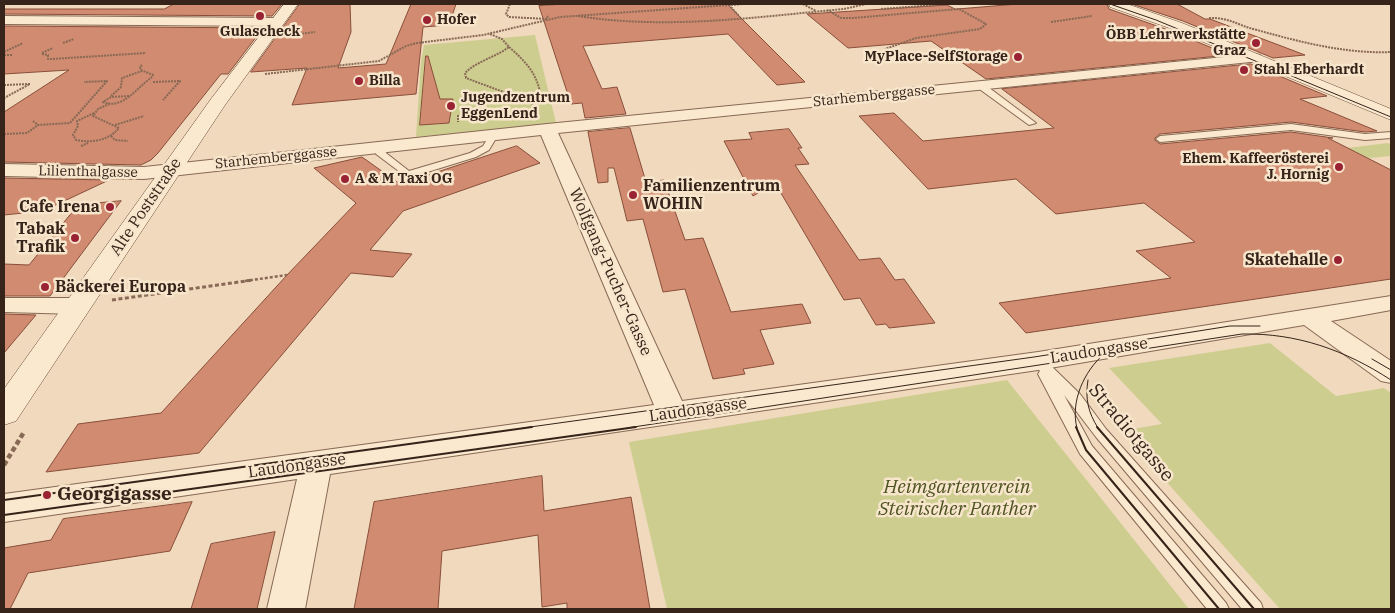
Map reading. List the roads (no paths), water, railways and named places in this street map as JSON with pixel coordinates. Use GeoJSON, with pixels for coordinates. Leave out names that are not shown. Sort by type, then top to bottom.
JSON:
{"type":"FeatureCollection","features":[{"type":"Feature","properties":{"kind":"main road","name":"Alte Poststraße"},"geometry":{"type":"LineString","coordinates":[[4,413],[217,103],[282,29],[292,4]]}},
{"type":"Feature","properties":{"kind":"main road"},"geometry":{"type":"LineString","coordinates":[[1115,4],[1171,24],[1391,115]]}},
{"type":"Feature","properties":{"kind":"street"},"geometry":{"type":"LineString","coordinates":[[4,20],[282,29]]}},
{"type":"Feature","properties":{"kind":"street","name":"Starhemberggasse"},"geometry":{"type":"LineString","coordinates":[[171,170],[494,135],[544,124],[981,86],[1255,58]]}},
{"type":"Feature","properties":{"kind":"street","name":"Wolfgang-Pucher-Gasse"},"geometry":{"type":"LineString","coordinates":[[544,124],[673,414]]}},
{"type":"Feature","properties":{"kind":"street","name":"Lilienthalgasse"},"geometry":{"type":"LineString","coordinates":[[4,170],[144,173],[171,170]]}},
{"type":"Feature","properties":{"kind":"street","name":"Laudongasse"},"geometry":{"type":"LineString","coordinates":[[4,508],[1038,361],[1391,304]]}},
{"type":"Feature","properties":{"kind":"street"},"geometry":{"type":"LineString","coordinates":[[4,305],[78,306]]}},
{"type":"Feature","properties":{"kind":"street"},"geometry":{"type":"LineString","coordinates":[[1309,317],[1391,374]]}},
{"type":"Feature","properties":{"kind":"street"},"geometry":{"type":"LineString","coordinates":[[286,609],[316,464]]}},
{"type":"Feature","properties":{"kind":"lane"},"geometry":{"type":"LineString","coordinates":[[981,86],[1032,123]]}},
{"type":"Feature","properties":{"kind":"lane"},"geometry":{"type":"LineString","coordinates":[[1160,139],[1291,127],[1365,136],[1390,136]]}},
{"type":"Feature","properties":{"kind":"lane"},"geometry":{"type":"LineString","coordinates":[[381,147],[381,154],[408,175],[473,155],[486,148],[494,135]]}},
{"type":"Feature","properties":{"kind":"lane","name":"Stradiotgasse"},"geometry":{"type":"LineString","coordinates":[[1038,361],[1086,450],[1219,609]]}},
{"type":"Feature","properties":{"kind":"lane","name":"Stradiotgasse"},"geometry":{"type":"LineString","coordinates":[[1038,361],[1075,398],[1101,432],[1254,609]]}},
{"type":"Feature","properties":{"kind":"tram line"},"geometry":{"type":"LineString","coordinates":[[1110,4],[1156,20],[1391,117]]}},
{"type":"Feature","properties":{"kind":"tram line"},"geometry":{"type":"LineString","coordinates":[[523,428],[1034,357],[1230,326],[1260,326]]}},
{"type":"Feature","properties":{"kind":"tram line"},"geometry":{"type":"LineString","coordinates":[[1103,355],[1242,334],[1262,334],[1320,345],[1356,360],[1391,380]]}},
{"type":"Feature","properties":{"kind":"tram line"},"geometry":{"type":"LineString","coordinates":[[627,428],[1103,355]]}},
{"type":"Feature","properties":{"kind":"tram line"},"geometry":{"type":"LineString","coordinates":[[1077,428],[1075,408],[1080,388],[1090,369],[1103,355]]}},
{"type":"Feature","properties":{"kind":"tram line"},"geometry":{"type":"LineString","coordinates":[[1372,359],[1391,370]]}},
{"type":"Feature","properties":{"kind":"tram line"},"geometry":{"type":"LineString","coordinates":[[1088,380],[1088,405],[1098,428]]}},
{"type":"Feature","properties":{"kind":"tram line"},"geometry":{"type":"LineString","coordinates":[[4,500],[532,427]]}},
{"type":"Feature","properties":{"kind":"tram line"},"geometry":{"type":"LineString","coordinates":[[4,515],[636,427]]}},
{"type":"Feature","properties":{"kind":"tram line"},"geometry":{"type":"LineString","coordinates":[[1076,427],[1086,450],[1219,609]]}},
{"type":"Feature","properties":{"kind":"tram line"},"geometry":{"type":"LineString","coordinates":[[1097,427],[1254,609]]}},
{"type":"Feature","properties":{"kind":"place","name":"Gulascheck"},"geometry":{"type":"Point","coordinates":[260,16]}},
{"type":"Feature","properties":{"kind":"place","name":"Hofer"},"geometry":{"type":"Point","coordinates":[427,20]}},
{"type":"Feature","properties":{"kind":"place","name":"ÖBB Lehrwerkstätte Graz"},"geometry":{"type":"Point","coordinates":[1256,43]}},
{"type":"Feature","properties":{"kind":"place","name":"MyPlace-SelfStorage"},"geometry":{"type":"Point","coordinates":[1018,57]}},
{"type":"Feature","properties":{"kind":"place","name":"Stahl Eberhardt"},"geometry":{"type":"Point","coordinates":[1244,70]}},
{"type":"Feature","properties":{"kind":"place","name":"Billa"},"geometry":{"type":"Point","coordinates":[359,81]}},
{"type":"Feature","properties":{"kind":"place","name":"Jugendzentrum EggenLend"},"geometry":{"type":"Point","coordinates":[451,106]}},
{"type":"Feature","properties":{"kind":"place","name":"Ehem. Kaffeerösterei J. Hornig"},"geometry":{"type":"Point","coordinates":[1339,167]}},
{"type":"Feature","properties":{"kind":"place","name":"A & M Taxi OG"},"geometry":{"type":"Point","coordinates":[345,179]}},
{"type":"Feature","properties":{"kind":"place","name":"Familienzentrum WOHIN"},"geometry":{"type":"Point","coordinates":[633,195]}},
{"type":"Feature","properties":{"kind":"place","name":"Cafe Irena"},"geometry":{"type":"Point","coordinates":[110,207]}},
{"type":"Feature","properties":{"kind":"place","name":"Tabak Trafik"},"geometry":{"type":"Point","coordinates":[75,238]}},
{"type":"Feature","properties":{"kind":"place","name":"Skatehalle"},"geometry":{"type":"Point","coordinates":[1338,260]}},
{"type":"Feature","properties":{"kind":"place","name":"Bäckerei Europa"},"geometry":{"type":"Point","coordinates":[45,287]}},
{"type":"Feature","properties":{"kind":"place","name":"Georgigasse"},"geometry":{"type":"Point","coordinates":[47,495]}},
{"type":"Feature","properties":{"kind":"park label","name":"Heimgartenverein Steirischer Panther"},"geometry":{"type":"Point","coordinates":[957,499]}}]}
